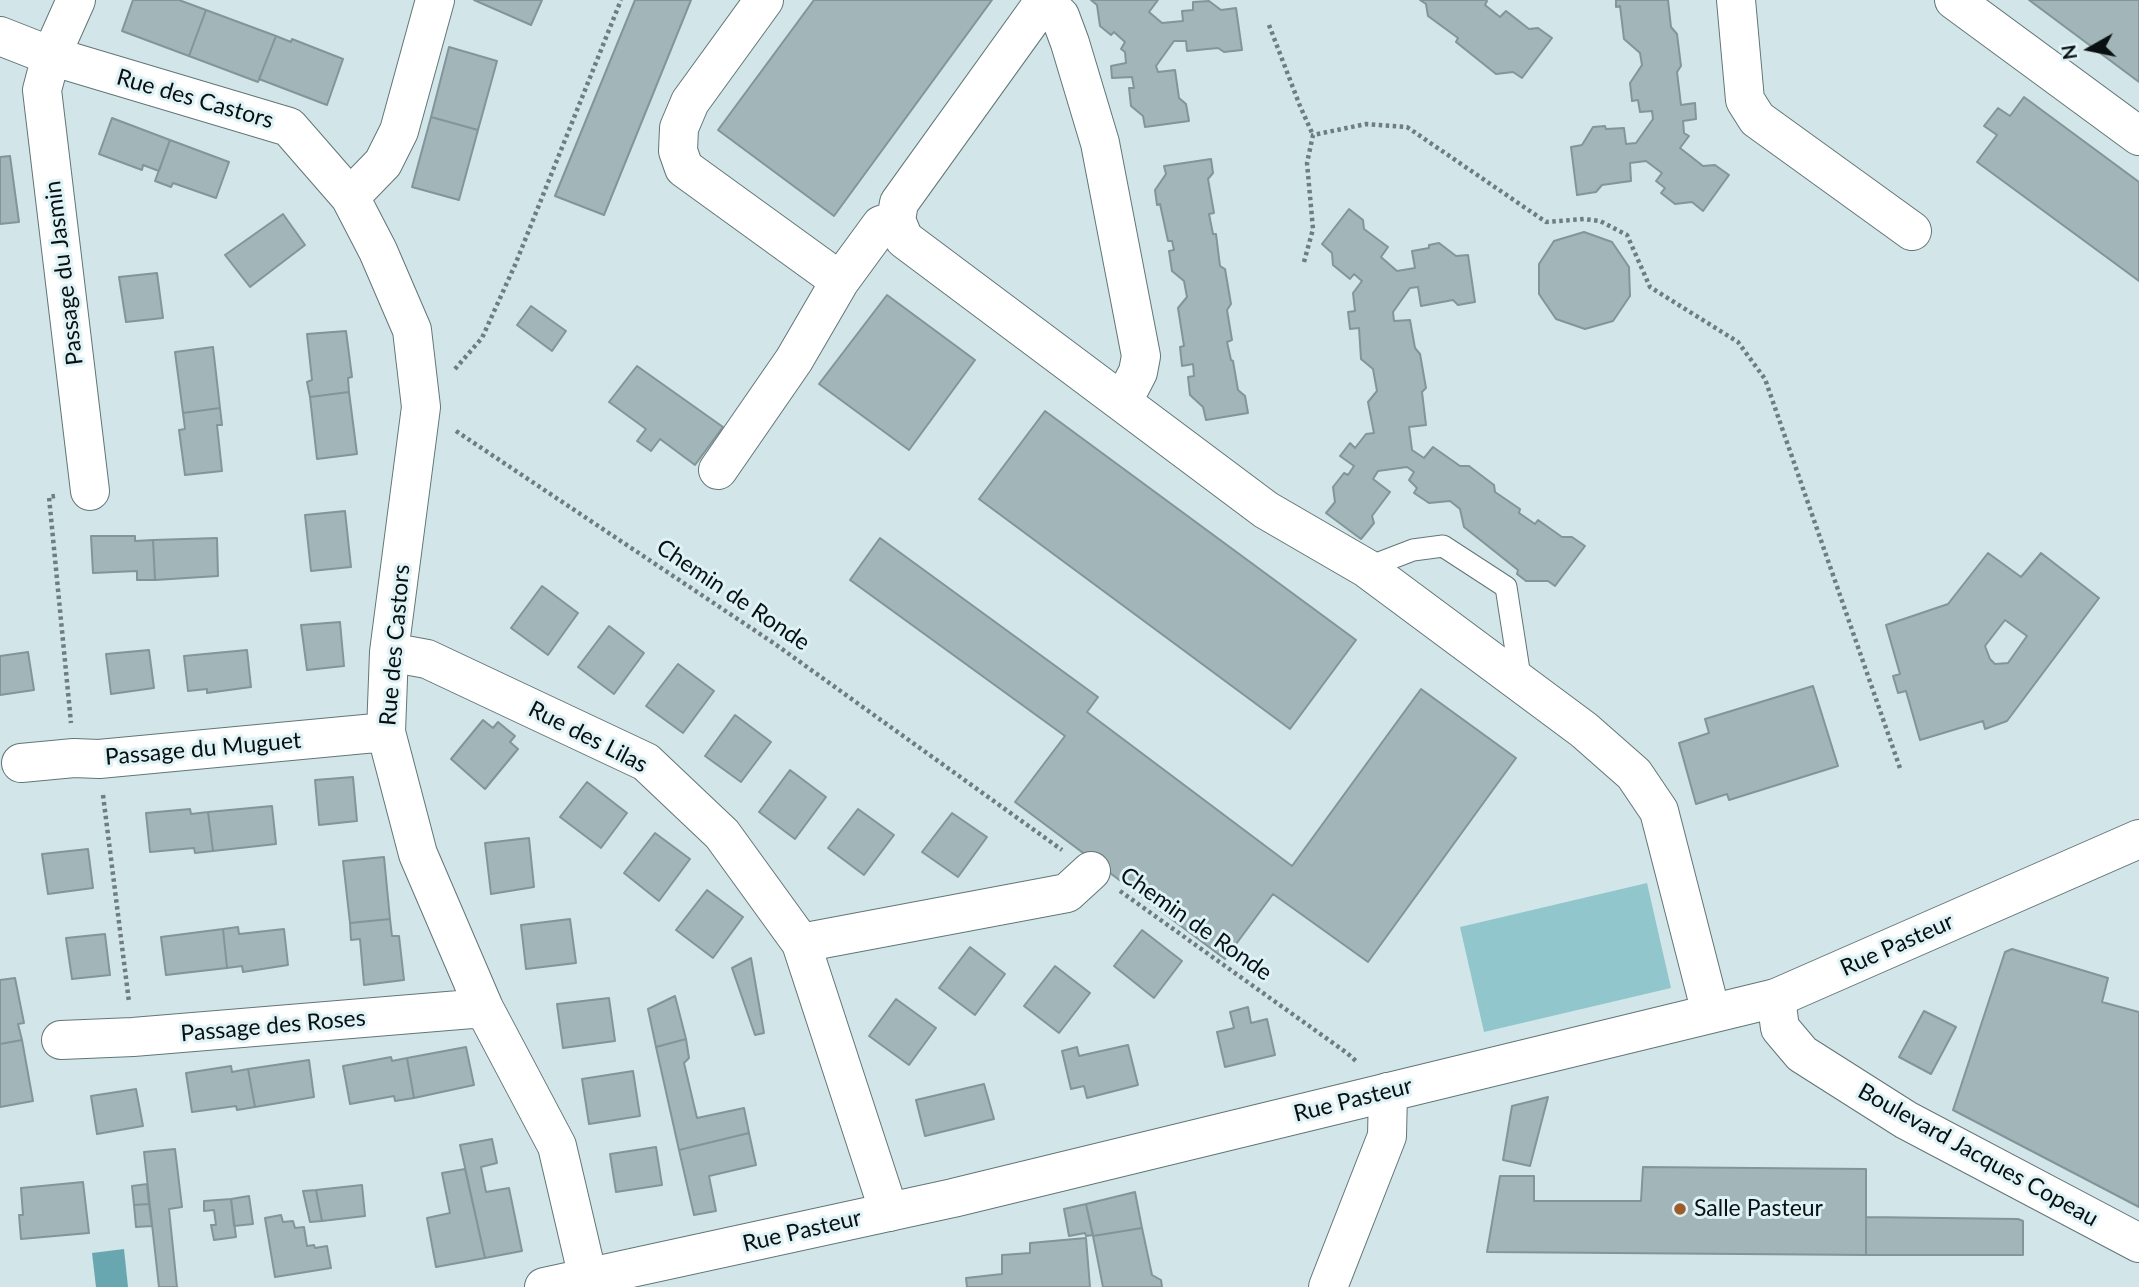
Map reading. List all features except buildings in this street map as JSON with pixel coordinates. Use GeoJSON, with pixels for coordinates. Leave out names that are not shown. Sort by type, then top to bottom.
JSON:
{"type":"FeatureCollection","features":[{"type":"Feature","properties":{"kind":"street"},"geometry":{"type":"LineString","coordinates":[[51,56],[76,0]]}},
{"type":"Feature","properties":{"kind":"street"},"geometry":{"type":"LineString","coordinates":[[350,197],[383,163],[399,131],[435,0]]}},
{"type":"Feature","properties":{"kind":"street"},"geometry":{"type":"LineString","coordinates":[[764,0],[690,102],[679,128],[678,151],[684,168],[840,281]]}},
{"type":"Feature","properties":{"kind":"street"},"geometry":{"type":"LineString","coordinates":[[1735,0],[1745,100],[1757,119],[1913,231]]}},
{"type":"Feature","properties":{"kind":"street"},"geometry":{"type":"LineString","coordinates":[[1954,0],[2139,136]]}},
{"type":"Feature","properties":{"kind":"street"},"geometry":{"type":"LineString","coordinates":[[1123,401],[1138,372],[1141,356],[1100,143],[1060,16],[1045,1],[899,203],[896,220],[904,239],[1266,510],[1366,568],[1584,730],[1634,774],[1659,811],[1710,1013]]}},
{"type":"Feature","properties":{"kind":"street","name":"Rue des Castors"},"geometry":{"type":"LineString","coordinates":[[0,36],[51,56],[289,127],[350,197],[378,251],[412,330],[421,407],[389,652],[386,732],[418,854],[484,1009],[557,1146],[588,1278]]}},
{"type":"Feature","properties":{"kind":"street","name":"Passage du Jasmin"},"geometry":{"type":"LineString","coordinates":[[51,56],[42,90],[90,491]]}},
{"type":"Feature","properties":{"kind":"street"},"geometry":{"type":"LineString","coordinates":[[718,470],[794,360],[840,281],[881,225],[896,220]]}},
{"type":"Feature","properties":{"kind":"street","name":"Rue des Lilas"},"geometry":{"type":"LineString","coordinates":[[389,652],[427,659],[646,762],[723,834],[801,943],[890,1212]]}},
{"type":"Feature","properties":{"kind":"street","name":"Passage du Muguet"},"geometry":{"type":"LineString","coordinates":[[21,763],[386,732]]}},
{"type":"Feature","properties":{"kind":"street","name":"Rue Pasteur"},"geometry":{"type":"LineString","coordinates":[[544,1287],[890,1212],[1776,998],[2139,839]]}},
{"type":"Feature","properties":{"kind":"street"},"geometry":{"type":"LineString","coordinates":[[801,943],[1067,893],[1091,871]]}},
{"type":"Feature","properties":{"kind":"street","name":"Boulevard Jacques Copeau"},"geometry":{"type":"LineString","coordinates":[[1776,998],[1780,1028],[1802,1054],[1906,1120],[2139,1243]]}},
{"type":"Feature","properties":{"kind":"street","name":"Passage des Roses"},"geometry":{"type":"LineString","coordinates":[[61,1040],[133,1037],[484,1009]]}},
{"type":"Feature","properties":{"kind":"street"},"geometry":{"type":"LineString","coordinates":[[1328,1287],[1387,1136],[1388,1092]]}},
{"type":"Feature","properties":{"kind":"lane"},"geometry":{"type":"LineString","coordinates":[[1366,568],[1413,550],[1443,546],[1506,587],[1521,683]]}},
{"type":"Feature","properties":{"kind":"path"},"geometry":{"type":"LineString","coordinates":[[421,407],[482,338],[527,236],[621,0]]}},
{"type":"Feature","properties":{"kind":"path"},"geometry":{"type":"LineString","coordinates":[[1269,25],[1313,135],[1307,163],[1313,229],[1304,262]]}},
{"type":"Feature","properties":{"kind":"path"},"geometry":{"type":"LineString","coordinates":[[1313,135],[1366,124],[1407,127],[1546,222],[1584,219],[1600,221],[1627,235],[1650,287],[1738,342],[1765,379],[1901,771]]}},
{"type":"Feature","properties":{"kind":"path","name":"Chemin de Ronde"},"geometry":{"type":"LineString","coordinates":[[421,407],[775,644],[1347,1053],[1388,1092]]}},
{"type":"Feature","properties":{"kind":"path"},"geometry":{"type":"LineString","coordinates":[[90,491],[49,496],[87,759],[133,1037]]}},
{"type":"Feature","properties":{"kind":"shaded area"},"geometry":{"type":"Polygon","coordinates":[[[1647,883],[1671,988],[1484,1032],[1460,927],[1647,883]]]}},
{"type":"Feature","properties":{"kind":"shaded area"},"geometry":{"type":"Polygon","coordinates":[[[124,1249],[128,1287],[96,1287],[92,1253],[124,1249]]]}},
{"type":"Feature","properties":{"kind":"place","name":"Salle Pasteur"},"geometry":{"type":"Point","coordinates":[1680,1209]}}]}
